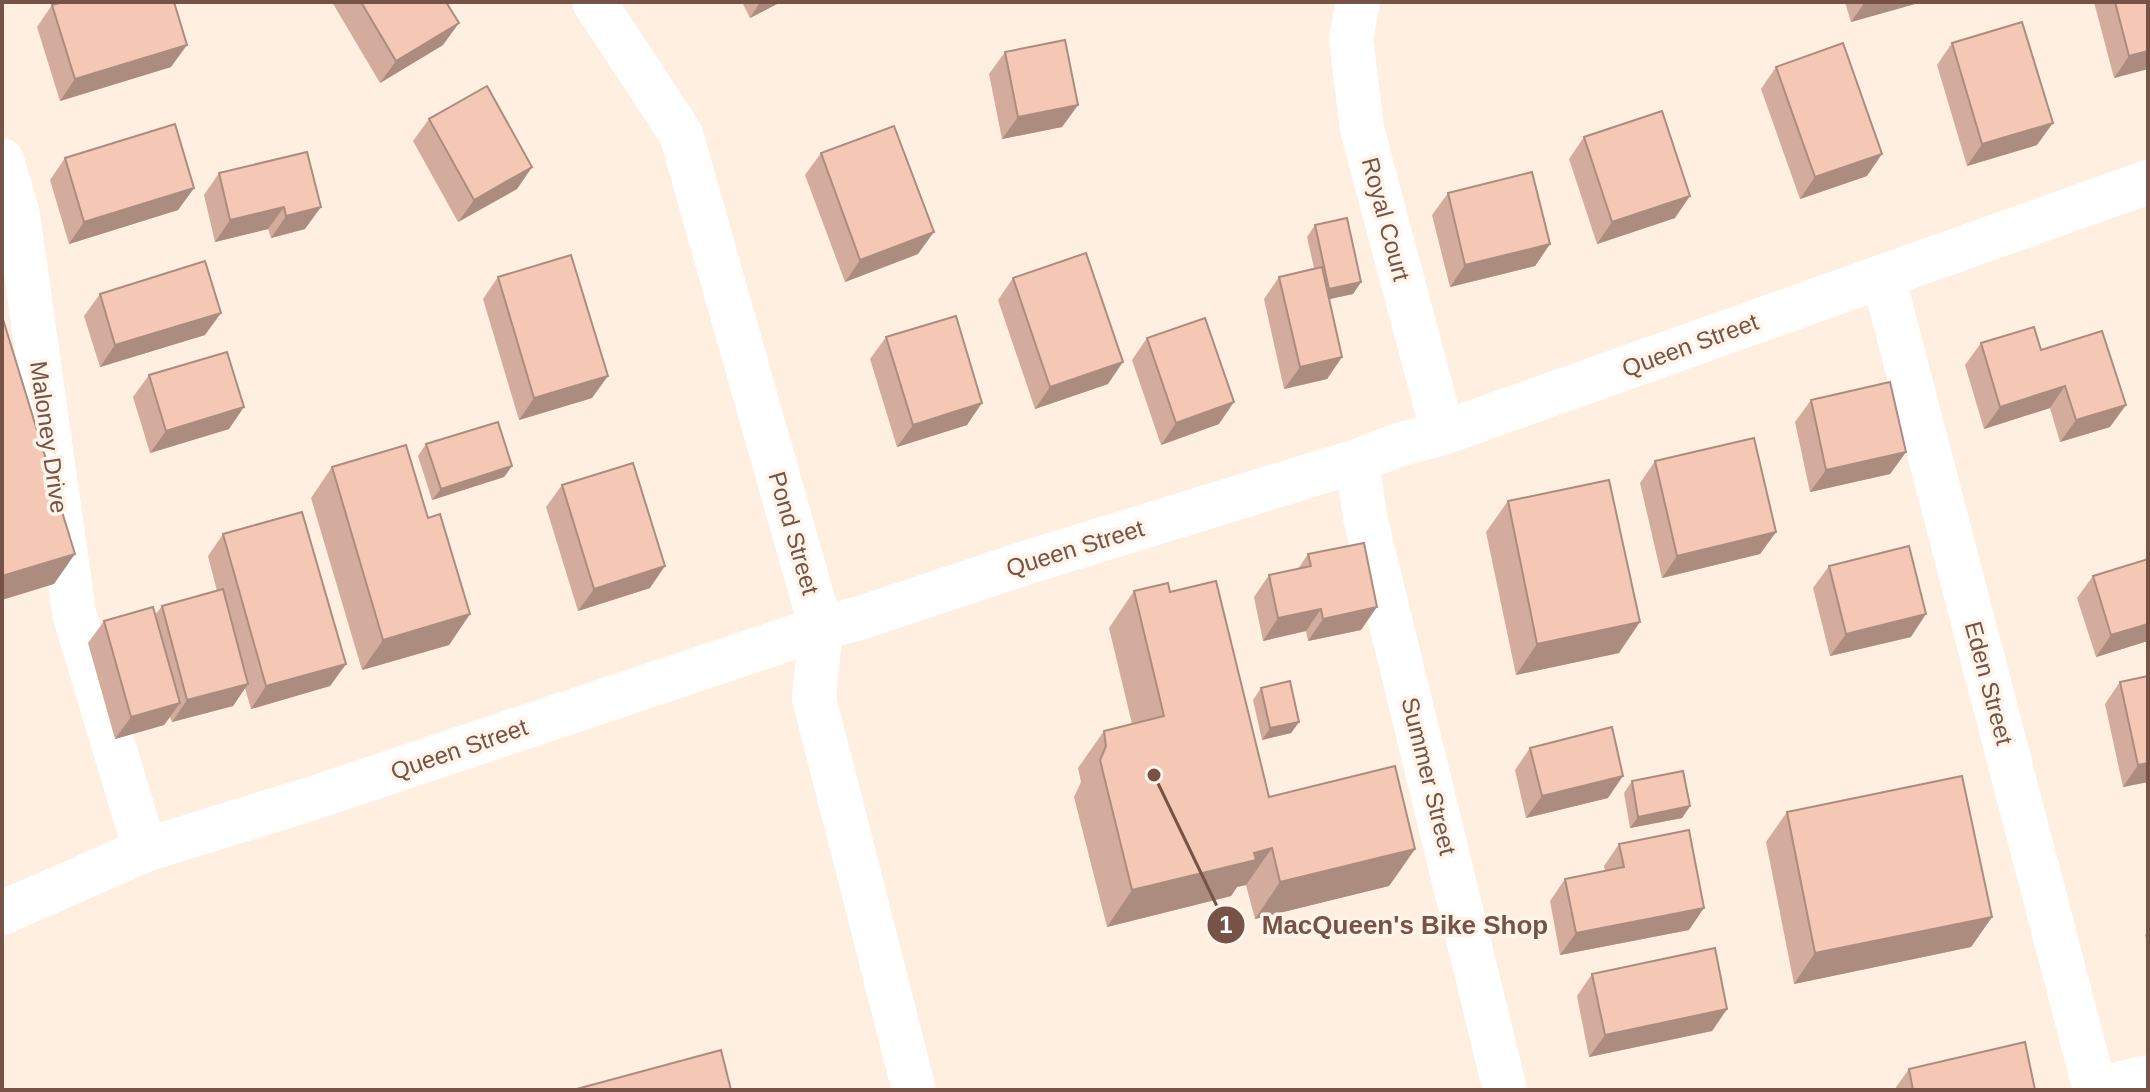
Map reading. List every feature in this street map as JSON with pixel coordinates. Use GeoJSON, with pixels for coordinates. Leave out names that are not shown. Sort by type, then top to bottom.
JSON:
{"type":"FeatureCollection","features":[{"type":"Feature","properties":{"kind":"street","name":"Pond Street"},"geometry":{"type":"LineString","coordinates":[[594,2],[681,134],[821,628],[814,698],[914,1090]]}},
{"type":"Feature","properties":{"kind":"street","name":"Royal Court"},"geometry":{"type":"LineString","coordinates":[[1358,2],[1351,39],[1362,129],[1443,433]]}},
{"type":"Feature","properties":{"kind":"street","name":"Maloney Drive"},"geometry":{"type":"LineString","coordinates":[[2,160],[18,215],[74,613],[145,850]]}},
{"type":"Feature","properties":{"kind":"street","name":"Queen Street"},"geometry":{"type":"LineString","coordinates":[[2,913],[145,850],[310,799],[821,628],[1443,433],[2148,182]]}},
{"type":"Feature","properties":{"kind":"street","name":"Eden Street"},"geometry":{"type":"LineString","coordinates":[[1883,276],[2095,1090]]}},
{"type":"Feature","properties":{"kind":"street","name":"Summer Street"},"geometry":{"type":"LineString","coordinates":[[1357,461],[1365,517],[1505,1090]]}},
{"type":"Feature","properties":{"kind":"street"},"geometry":{"type":"LineString","coordinates":[[2095,1090],[2148,1077]]}},
{"type":"Feature","properties":{"kind":"building"},"geometry":{"type":"Polygon","coordinates":[[[63,2],[174,2],[187,45],[75,79],[52,5],[63,2]]]}},
{"type":"Feature","properties":{"kind":"building"},"geometry":{"type":"Polygon","coordinates":[[[361,2],[446,2],[459,23],[396,61],[361,2]]]}},
{"type":"Feature","properties":{"kind":"building"},"geometry":{"type":"Polygon","coordinates":[[[2115,2],[2148,2],[2148,51],[2129,56],[2115,2]]]}},
{"type":"Feature","properties":{"kind":"building"},"geometry":{"type":"Polygon","coordinates":[[[2022,22],[2053,123],[1982,144],[1952,43],[2022,22]]]}},
{"type":"Feature","properties":{"kind":"building"},"geometry":{"type":"Polygon","coordinates":[[[1065,40],[1078,105],[1018,117],[1005,52],[1065,40]]]}},
{"type":"Feature","properties":{"kind":"building"},"geometry":{"type":"Polygon","coordinates":[[[1843,43],[1882,154],[1815,177],[1776,67],[1843,43]]]}},
{"type":"Feature","properties":{"kind":"building"},"geometry":{"type":"Polygon","coordinates":[[[487,86],[532,167],[474,200],[429,119],[487,86]]]}},
{"type":"Feature","properties":{"kind":"building"},"geometry":{"type":"Polygon","coordinates":[[[1662,111],[1690,196],[1612,222],[1584,137],[1662,111]]]}},
{"type":"Feature","properties":{"kind":"building"},"geometry":{"type":"Polygon","coordinates":[[[175,124],[194,188],[84,222],[65,158],[175,124]]]}},
{"type":"Feature","properties":{"kind":"building"},"geometry":{"type":"Polygon","coordinates":[[[894,126],[934,232],[860,260],[821,153],[894,126]]]}},
{"type":"Feature","properties":{"kind":"building"},"geometry":{"type":"Polygon","coordinates":[[[307,152],[321,207],[286,216],[284,207],[230,220],[219,173],[307,152]]]}},
{"type":"Feature","properties":{"kind":"building"},"geometry":{"type":"Polygon","coordinates":[[[1532,172],[1550,244],[1465,265],[1448,193],[1532,172]]]}},
{"type":"Feature","properties":{"kind":"building"},"geometry":{"type":"Polygon","coordinates":[[[1347,218],[1361,282],[1329,289],[1315,225],[1347,218]]]}},
{"type":"Feature","properties":{"kind":"building"},"geometry":{"type":"Polygon","coordinates":[[[1086,253],[1123,362],[1050,387],[1013,278],[1086,253]]]}},
{"type":"Feature","properties":{"kind":"building"},"geometry":{"type":"Polygon","coordinates":[[[571,255],[608,376],[534,398],[498,277],[571,255]]]}},
{"type":"Feature","properties":{"kind":"building"},"geometry":{"type":"Polygon","coordinates":[[[205,261],[221,313],[115,345],[100,294],[205,261]]]}},
{"type":"Feature","properties":{"kind":"building"},"geometry":{"type":"Polygon","coordinates":[[[1322,267],[1342,357],[1300,367],[1279,277],[1322,267]]]}},
{"type":"Feature","properties":{"kind":"building"},"geometry":{"type":"Polygon","coordinates":[[[2,316],[75,554],[2,576],[2,316]]]}},
{"type":"Feature","properties":{"kind":"building"},"geometry":{"type":"Polygon","coordinates":[[[956,316],[982,403],[913,425],[886,337],[956,316]]]}},
{"type":"Feature","properties":{"kind":"building"},"geometry":{"type":"Polygon","coordinates":[[[1205,318],[1234,402],[1176,423],[1147,338],[1205,318]]]}},
{"type":"Feature","properties":{"kind":"building"},"geometry":{"type":"Polygon","coordinates":[[[2034,327],[2041,350],[2102,331],[2126,405],[2076,420],[2065,386],[2000,407],[1981,343],[2034,327]]]}},
{"type":"Feature","properties":{"kind":"building"},"geometry":{"type":"Polygon","coordinates":[[[227,352],[244,407],[166,431],[149,375],[227,352]]]}},
{"type":"Feature","properties":{"kind":"building"},"geometry":{"type":"Polygon","coordinates":[[[1890,382],[1906,452],[1826,470],[1811,400],[1890,382]]]}},
{"type":"Feature","properties":{"kind":"building"},"geometry":{"type":"Polygon","coordinates":[[[498,422],[512,466],[441,489],[426,444],[498,422]]]}},
{"type":"Feature","properties":{"kind":"building"},"geometry":{"type":"Polygon","coordinates":[[[1754,438],[1776,532],[1677,556],[1655,461],[1754,438]]]}},
{"type":"Feature","properties":{"kind":"building"},"geometry":{"type":"Polygon","coordinates":[[[406,445],[428,518],[440,514],[470,614],[383,640],[332,467],[406,445]]]}},
{"type":"Feature","properties":{"kind":"building"},"geometry":{"type":"Polygon","coordinates":[[[633,463],[665,566],[594,589],[562,485],[633,463]]]}},
{"type":"Feature","properties":{"kind":"building"},"geometry":{"type":"Polygon","coordinates":[[[1609,480],[1640,622],[1537,644],[1508,501],[1609,480]]]}},
{"type":"Feature","properties":{"kind":"building"},"geometry":{"type":"Polygon","coordinates":[[[302,512],[346,664],[266,686],[223,534],[302,512]]]}},
{"type":"Feature","properties":{"kind":"building"},"geometry":{"type":"Polygon","coordinates":[[[1364,543],[1377,607],[1323,619],[1321,609],[1278,618],[1269,575],[1311,566],[1308,554],[1364,543]]]}},
{"type":"Feature","properties":{"kind":"building"},"geometry":{"type":"Polygon","coordinates":[[[1909,546],[1926,614],[1846,634],[1829,566],[1909,546]]]}},
{"type":"Feature","properties":{"kind":"building"},"geometry":{"type":"Polygon","coordinates":[[[2148,559],[2148,624],[2111,635],[2093,576],[2148,559]]]}},
{"type":"Feature","properties":{"kind":"building"},"geometry":{"type":"Polygon","coordinates":[[[1216,581],[1269,797],[1395,766],[1415,849],[1280,882],[1272,848],[1254,853],[1256,860],[1132,890],[1100,760],[1106,746],[1104,731],[1164,716],[1134,591],[1168,583],[1170,592],[1216,581]]]}},
{"type":"Feature","properties":{"kind":"building"},"geometry":{"type":"Polygon","coordinates":[[[223,589],[248,684],[187,700],[162,606],[223,589]]]}},
{"type":"Feature","properties":{"kind":"building"},"geometry":{"type":"Polygon","coordinates":[[[153,607],[180,703],[131,717],[104,621],[153,607]]]}},
{"type":"Feature","properties":{"kind":"building"},"geometry":{"type":"Polygon","coordinates":[[[2148,676],[2148,763],[2138,765],[2120,682],[2148,676]]]}},
{"type":"Feature","properties":{"kind":"building"},"geometry":{"type":"Polygon","coordinates":[[[1290,681],[1299,722],[1270,728],[1261,688],[1290,681]]]}},
{"type":"Feature","properties":{"kind":"building"},"geometry":{"type":"Polygon","coordinates":[[[1612,727],[1623,776],[1542,796],[1530,748],[1612,727]]]}},
{"type":"Feature","properties":{"kind":"building"},"geometry":{"type":"Polygon","coordinates":[[[1683,771],[1690,806],[1638,817],[1632,781],[1683,771]]]}},
{"type":"Feature","properties":{"kind":"building"},"geometry":{"type":"Polygon","coordinates":[[[1962,776],[1992,917],[1815,953],[1787,812],[1962,776]]]}},
{"type":"Feature","properties":{"kind":"building"},"geometry":{"type":"Polygon","coordinates":[[[1689,830],[1704,908],[1576,933],[1565,879],[1624,867],[1619,844],[1689,830]]]}},
{"type":"Feature","properties":{"kind":"building"},"geometry":{"type":"Polygon","coordinates":[[[1715,948],[1727,1009],[1605,1035],[1592,974],[1715,948]]]}},
{"type":"Feature","properties":{"kind":"building"},"geometry":{"type":"Polygon","coordinates":[[[2025,1042],[2035,1090],[1913,1090],[1909,1069],[2025,1042]]]}},
{"type":"Feature","properties":{"kind":"building"},"geometry":{"type":"Polygon","coordinates":[[[721,1050],[731,1090],[573,1090],[721,1050]]]}},
{"type":"Feature","properties":{"kind":"place","name":"MacQueen's Bike Shop"},"geometry":{"type":"Point","coordinates":[1154,775]}}]}
